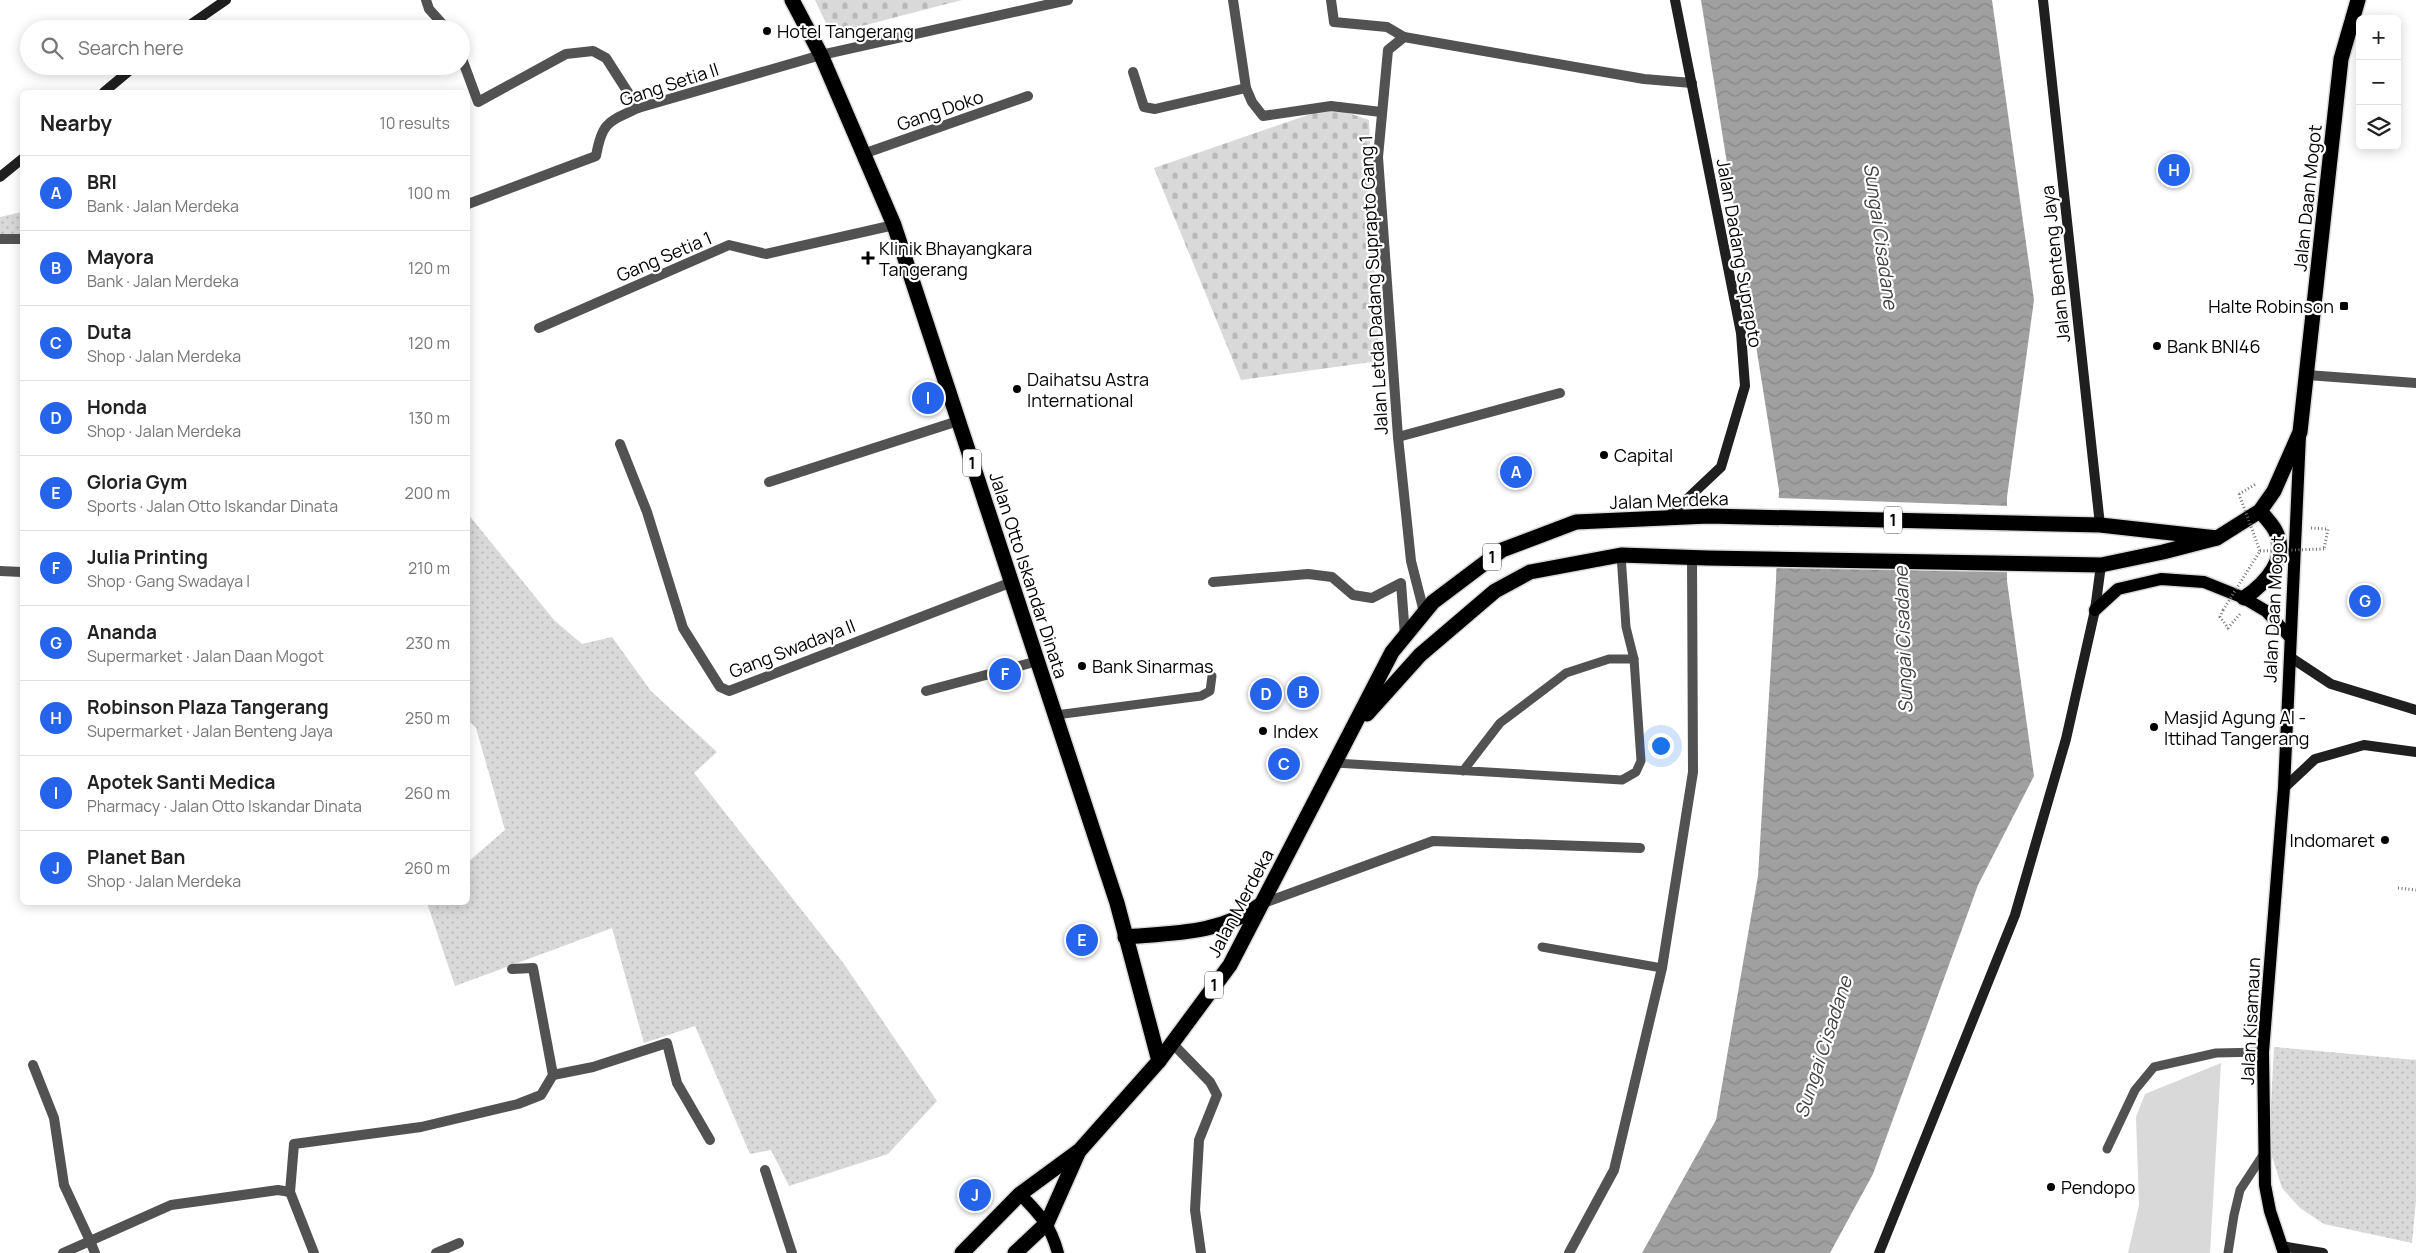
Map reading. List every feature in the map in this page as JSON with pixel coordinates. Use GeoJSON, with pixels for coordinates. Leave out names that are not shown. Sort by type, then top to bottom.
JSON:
{"type":"FeatureCollection","features":[{"type":"Feature","properties":{"kind":"highway","name":"Jalan Otto Iskandar Dinata"},"geometry":{"type":"LineString","coordinates":[[792,0],[821,55],[894,226],[1117,903],[1158,1061]]}},
{"type":"Feature","properties":{"kind":"highway","name":"Jalan Daan Mogot"},"geometry":{"type":"LineString","coordinates":[[2065,566],[2100,565],[2217,538],[2260,511],[2274,491],[2300,432],[2341,59],[2358,0]]}},
{"type":"Feature","properties":{"kind":"highway"},"geometry":{"type":"LineString","coordinates":[[2244,598],[2260,588],[2276,564],[2278,554],[2279,541],[2275,530],[2260,511]]}},
{"type":"Feature","properties":{"kind":"highway","name":"Jalan Merdeka"},"geometry":{"type":"LineString","coordinates":[[962,1253],[1020,1194],[1080,1150],[1172,1043],[1230,965],[1392,652],[1432,602],[1502,550],[1576,522],[1708,516],[2100,525]]}},
{"type":"Feature","properties":{"kind":"highway","name":"1"},"geometry":{"type":"LineString","coordinates":[[2100,525],[2217,538]]}},
{"type":"Feature","properties":{"kind":"highway","name":"Jalan Merdeka"},"geometry":{"type":"LineString","coordinates":[[1354,728],[1420,655],[1495,591],[1530,572],[1621,554],[1700,558],[2065,566]]}},
{"type":"Feature","properties":{"kind":"highway"},"geometry":{"type":"LineString","coordinates":[[1125,937],[1209,930],[1249,913],[1262,904]]}},
{"type":"Feature","properties":{"kind":"highway","name":"Jalan Merdeka"},"geometry":{"type":"LineString","coordinates":[[1015,1253],[1046,1223],[1080,1150]]}},
{"type":"Feature","properties":{"kind":"main road","name":"Jalan Daan Mogot"},"geometry":{"type":"LineString","coordinates":[[2284,788],[2290,657],[2289,636],[2300,432]]}},
{"type":"Feature","properties":{"kind":"main road"},"geometry":{"type":"LineString","coordinates":[[2095,610],[2118,589],[2161,579],[2204,582],[2244,598],[2266,611],[2289,636]]}},
{"type":"Feature","properties":{"kind":"main road","name":"Jalan Kisamaun"},"geometry":{"type":"LineString","coordinates":[[2282,1250],[2265,1185],[2263,1155],[2263,1052],[2284,788]]}},
{"type":"Feature","properties":{"kind":"main road"},"geometry":{"type":"LineString","coordinates":[[1020,1194],[1046,1223],[1052,1233],[1058,1253]]}},
{"type":"Feature","properties":{"kind":"street"},"geometry":{"type":"LineString","coordinates":[[197,20],[226,0]]}},
{"type":"Feature","properties":{"kind":"street"},"geometry":{"type":"LineString","coordinates":[[426,0],[429,9],[439,20]]}},
{"type":"Feature","properties":{"kind":"street","name":"Gang Setia II"},"geometry":{"type":"LineString","coordinates":[[470,203],[596,156],[600,133],[614,119],[638,108],[821,55],[1068,0]]}},
{"type":"Feature","properties":{"kind":"street"},"geometry":{"type":"LineString","coordinates":[[1233,0],[1246,88],[1252,102],[1263,116],[1331,106],[1381,112]]}},
{"type":"Feature","properties":{"kind":"street"},"geometry":{"type":"LineString","coordinates":[[1331,0],[1334,22],[1387,26],[1404,37],[1644,79],[1692,83]]}},
{"type":"Feature","properties":{"kind":"street","name":"Jalan Dadang Suprapto"},"geometry":{"type":"LineString","coordinates":[[1667,518],[1721,468],[1745,386],[1742,333],[1675,0]]}},
{"type":"Feature","properties":{"kind":"street","name":"Jalan Benteng Jaya"},"geometry":{"type":"LineString","coordinates":[[2043,0],[2100,525]]}},
{"type":"Feature","properties":{"kind":"street","name":"Jalan Letda Dadang Suprapto Gang 1"},"geometry":{"type":"LineString","coordinates":[[1404,37],[1388,50],[1378,157],[1398,437],[1412,561],[1424,612]]}},
{"type":"Feature","properties":{"kind":"street"},"geometry":{"type":"LineString","coordinates":[[468,75],[478,102],[566,54],[593,51],[606,58],[638,108]]}},
{"type":"Feature","properties":{"kind":"street"},"geometry":{"type":"LineString","coordinates":[[1133,72],[1144,107],[1155,109],[1246,88]]}},
{"type":"Feature","properties":{"kind":"street"},"geometry":{"type":"LineString","coordinates":[[106,90],[125,75]]}},
{"type":"Feature","properties":{"kind":"street","name":"Gang Doko"},"geometry":{"type":"LineString","coordinates":[[863,154],[1028,96]]}},
{"type":"Feature","properties":{"kind":"street"},"geometry":{"type":"LineString","coordinates":[[0,178],[20,161]]}},
{"type":"Feature","properties":{"kind":"street","name":"Gang Setia 1"},"geometry":{"type":"LineString","coordinates":[[538,328],[729,245],[766,254],[894,226]]}},
{"type":"Feature","properties":{"kind":"street"},"geometry":{"type":"LineString","coordinates":[[0,239],[20,239]]}},
{"type":"Feature","properties":{"kind":"street"},"geometry":{"type":"LineString","coordinates":[[2306,375],[2416,384]]}},
{"type":"Feature","properties":{"kind":"street"},"geometry":{"type":"LineString","coordinates":[[1398,437],[1560,393]]}},
{"type":"Feature","properties":{"kind":"street"},"geometry":{"type":"LineString","coordinates":[[769,482],[958,420]]}},
{"type":"Feature","properties":{"kind":"street","name":"Gang Swadaya II"},"geometry":{"type":"LineString","coordinates":[[620,444],[651,528],[683,628],[720,687],[729,691],[1012,582]]}},
{"type":"Feature","properties":{"kind":"street"},"geometry":{"type":"LineString","coordinates":[[1569,1253],[1614,1170],[1662,968],[1694,772],[1700,558]]}},
{"type":"Feature","properties":{"kind":"street"},"geometry":{"type":"LineString","coordinates":[[1879,1253],[2015,915],[2066,739],[2095,610],[2100,565]]}},
{"type":"Feature","properties":{"kind":"street"},"geometry":{"type":"LineString","coordinates":[[0,571],[20,572]]}},
{"type":"Feature","properties":{"kind":"street"},"geometry":{"type":"LineString","coordinates":[[1214,582],[1308,574],[1332,577],[1353,595],[1372,598],[1402,583],[1405,636]]}},
{"type":"Feature","properties":{"kind":"street"},"geometry":{"type":"LineString","coordinates":[[2290,657],[2331,684],[2416,710]]}},
{"type":"Feature","properties":{"kind":"street"},"geometry":{"type":"LineString","coordinates":[[926,691],[1038,661]]}},
{"type":"Feature","properties":{"kind":"street"},"geometry":{"type":"LineString","coordinates":[[2284,788],[2316,759],[2324,756],[2364,746],[2416,752]]}},
{"type":"Feature","properties":{"kind":"street"},"geometry":{"type":"LineString","coordinates":[[1262,904],[1433,841],[1640,848]]}},
{"type":"Feature","properties":{"kind":"street"},"geometry":{"type":"LineString","coordinates":[[314,1253],[290,1192],[294,1144],[421,1127],[518,1104],[541,1094],[553,1075],[533,968],[512,968]]}},
{"type":"Feature","properties":{"kind":"street"},"geometry":{"type":"LineString","coordinates":[[553,1075],[593,1067],[667,1043],[677,1083],[710,1140]]}},
{"type":"Feature","properties":{"kind":"street"},"geometry":{"type":"LineString","coordinates":[[1172,1043],[1210,1082],[1217,1095],[1199,1140],[1195,1210],[1201,1253]]}},
{"type":"Feature","properties":{"kind":"street"},"geometry":{"type":"LineString","coordinates":[[33,1065],[54,1118],[64,1185],[95,1253]]}},
{"type":"Feature","properties":{"kind":"street"},"geometry":{"type":"LineString","coordinates":[[765,1170],[792,1253]]}},
{"type":"Feature","properties":{"kind":"street"},"geometry":{"type":"LineString","coordinates":[[63,1253],[171,1205],[278,1190],[290,1192]]}},
{"type":"Feature","properties":{"kind":"street"},"geometry":{"type":"LineString","coordinates":[[436,1253],[459,1243]]}},
{"type":"Feature","properties":{"kind":"street"},"geometry":{"type":"LineString","coordinates":[[2282,1250],[2323,1253]]}},
{"type":"Feature","properties":{"kind":"lane"},"geometry":{"type":"LineString","coordinates":[[1335,763],[1622,780],[1636,772],[1641,761],[1634,660],[1626,627],[1621,554]]}},
{"type":"Feature","properties":{"kind":"lane"},"geometry":{"type":"LineString","coordinates":[[1463,771],[1500,723],[1566,673],[1610,659],[1634,660]]}},
{"type":"Feature","properties":{"kind":"lane"},"geometry":{"type":"LineString","coordinates":[[1056,715],[1201,696],[1210,690],[1212,676]]}},
{"type":"Feature","properties":{"kind":"lane"},"geometry":{"type":"LineString","coordinates":[[1542,947],[1662,968]]}},
{"type":"Feature","properties":{"kind":"lane"},"geometry":{"type":"LineString","coordinates":[[2108,1149],[2135,1090],[2154,1067],[2216,1053],[2263,1052]]}},
{"type":"Feature","properties":{"kind":"lane"},"geometry":{"type":"LineString","coordinates":[[2228,1253],[2240,1190],[2263,1155]]}},
{"type":"Feature","properties":{"kind":"path"},"geometry":{"type":"LineString","coordinates":[[2258,483],[2239,494],[2260,551]]}},
{"type":"Feature","properties":{"kind":"path"},"geometry":{"type":"LineString","coordinates":[[2260,551],[2324,549],[2328,529]]}},
{"type":"Feature","properties":{"kind":"path"},"geometry":{"type":"LineString","coordinates":[[2228,628],[2220,617],[2260,551]]}},
{"type":"Feature","properties":{"kind":"path"},"geometry":{"type":"LineString","coordinates":[[2398,888],[2416,890]]}},
{"type":"Feature","properties":{"kind":"green space"},"geometry":{"type":"Polygon","coordinates":[[[815,0],[962,0],[831,34],[815,0]]]}},
{"type":"Feature","properties":{"kind":"green space"},"geometry":{"type":"Polygon","coordinates":[[[1331,107],[1369,120],[1379,361],[1241,380],[1154,168],[1331,107]]]}},
{"type":"Feature","properties":{"kind":"green space"},"geometry":{"type":"Polygon","coordinates":[[[20,212],[20,243],[0,242],[0,217],[20,212]]]}},
{"type":"Feature","properties":{"kind":"green space"},"geometry":{"type":"Polygon","coordinates":[[[470,516],[554,620],[582,644],[612,637],[651,691],[717,752],[694,773],[844,964],[937,1101],[888,1154],[789,1186],[771,1150],[750,1154],[695,1026],[644,1043],[612,928],[455,986],[428,905],[470,905],[470,860],[505,830],[476,728],[470,722],[470,516]]]}},
{"type":"Feature","properties":{"kind":"green space"},"geometry":{"type":"Polygon","coordinates":[[[2274,1047],[2416,1060],[2416,1200],[2412,1243],[2324,1224],[2300,1208],[2282,1188],[2269,1147],[2274,1047]]]}},
{"type":"Feature","properties":{"kind":"green space"},"geometry":{"type":"Polygon","coordinates":[[[2221,1063],[2210,1253],[2128,1253],[2139,1205],[2136,1117],[2145,1094],[2221,1063]]]}},
{"type":"Feature","properties":{"kind":"water","name":"Sungai Cisadane"},"geometry":{"type":"Polygon","coordinates":[[[1701,0],[1992,0],[2034,300],[2007,497],[2007,581],[2034,776],[1978,885],[1873,1174],[1830,1253],[1642,1253],[1716,1120],[1758,876],[1776,581],[1779,490],[1701,0]]]}},
{"type":"Feature","properties":{"kind":"pier"},"geometry":{"type":"Polygon","coordinates":[[[1776,498],[2009,506],[2010,571],[1774,563],[1776,498]]]}},
{"type":"Feature","properties":{"kind":"place","name":"Hotel Tangerang"},"geometry":{"type":"Point","coordinates":[767,31]}},
{"type":"Feature","properties":{"kind":"place","name":"Robinson Plaza Tangerang"},"geometry":{"type":"Point","coordinates":[2174,170]}},
{"type":"Feature","properties":{"kind":"place","name":"Klinik Bhayangkara Tangerang"},"geometry":{"type":"Point","coordinates":[868,258]}},
{"type":"Feature","properties":{"kind":"place","name":"Halte Robinson"},"geometry":{"type":"Point","coordinates":[2344,306]}},
{"type":"Feature","properties":{"kind":"place","name":"Bank BNI46"},"geometry":{"type":"Point","coordinates":[2157,346]}},
{"type":"Feature","properties":{"kind":"place","name":"Daihatsu Astra International"},"geometry":{"type":"Point","coordinates":[1017,389]}},
{"type":"Feature","properties":{"kind":"place","name":"Apotek Santi Medica"},"geometry":{"type":"Point","coordinates":[928,398]}},
{"type":"Feature","properties":{"kind":"place","name":"Capital"},"geometry":{"type":"Point","coordinates":[1604,455]}},
{"type":"Feature","properties":{"kind":"place","name":"BRI"},"geometry":{"type":"Point","coordinates":[1516,472]}},
{"type":"Feature","properties":{"kind":"place","name":"Ananda"},"geometry":{"type":"Point","coordinates":[2365,601]}},
{"type":"Feature","properties":{"kind":"place","name":"Bank Sinarmas"},"geometry":{"type":"Point","coordinates":[1082,666]}},
{"type":"Feature","properties":{"kind":"place","name":"Julia Printing"},"geometry":{"type":"Point","coordinates":[1005,674]}},
{"type":"Feature","properties":{"kind":"place","name":"Mayora"},"geometry":{"type":"Point","coordinates":[1303,692]}},
{"type":"Feature","properties":{"kind":"place","name":"Honda"},"geometry":{"type":"Point","coordinates":[1266,694]}},
{"type":"Feature","properties":{"kind":"place","name":"Masjid Agung Al - Ittihad Tangerang"},"geometry":{"type":"Point","coordinates":[2154,727]}},
{"type":"Feature","properties":{"kind":"place","name":"Index"},"geometry":{"type":"Point","coordinates":[1263,731]}},
{"type":"Feature","properties":{"kind":"place","name":"Duta"},"geometry":{"type":"Point","coordinates":[1284,764]}},
{"type":"Feature","properties":{"kind":"place","name":"Indomaret"},"geometry":{"type":"Point","coordinates":[2385,840]}},
{"type":"Feature","properties":{"kind":"place","name":"Gloria Gym"},"geometry":{"type":"Point","coordinates":[1082,940]}},
{"type":"Feature","properties":{"kind":"place","name":"Pendopo"},"geometry":{"type":"Point","coordinates":[2051,1187]}},
{"type":"Feature","properties":{"kind":"place","name":"Planet Ban"},"geometry":{"type":"Point","coordinates":[975,1195]}}]}
